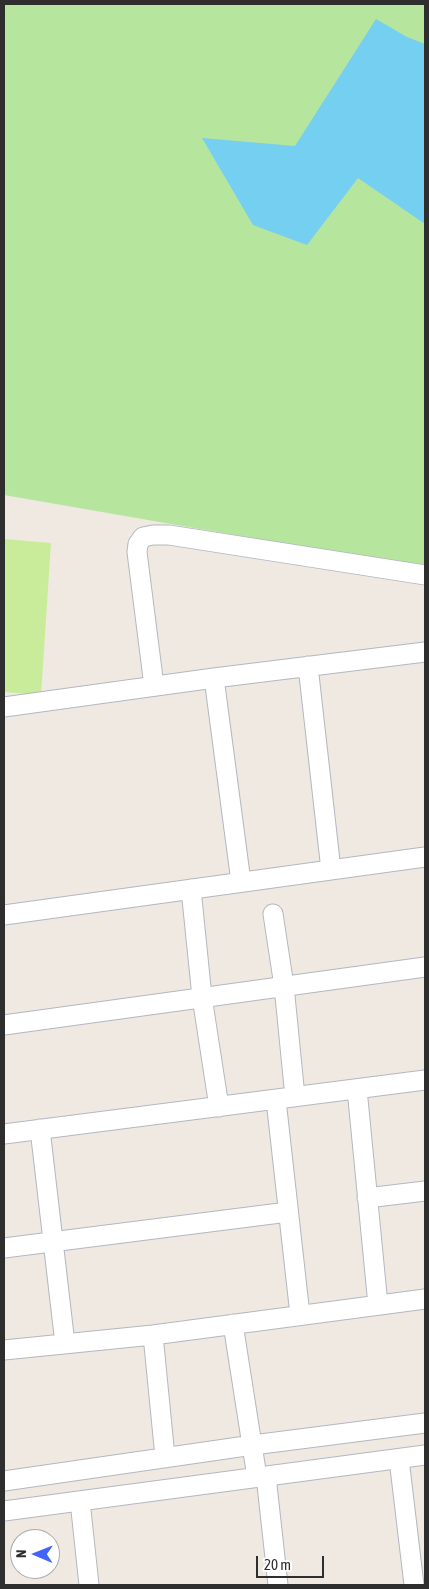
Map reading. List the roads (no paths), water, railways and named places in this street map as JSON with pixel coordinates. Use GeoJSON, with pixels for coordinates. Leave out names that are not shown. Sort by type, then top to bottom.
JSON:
{"type":"FeatureCollection","features":[{"type":"Feature","properties":{"kind":"street"},"geometry":{"type":"LineString","coordinates":[[154,686],[136,552],[138,544],[144,537],[169,535],[425,575]]}},
{"type":"Feature","properties":{"kind":"street"},"geometry":{"type":"LineString","coordinates":[[4,706],[425,652]]}},
{"type":"Feature","properties":{"kind":"street"},"geometry":{"type":"LineString","coordinates":[[308,666],[331,870]]}},
{"type":"Feature","properties":{"kind":"street"},"geometry":{"type":"LineString","coordinates":[[214,678],[241,882]]}},
{"type":"Feature","properties":{"kind":"street"},"geometry":{"type":"LineString","coordinates":[[4,915],[425,857]]}},
{"type":"Feature","properties":{"kind":"street"},"geometry":{"type":"LineString","coordinates":[[191,890],[202,997],[219,1107]]}},
{"type":"Feature","properties":{"kind":"street"},"geometry":{"type":"LineString","coordinates":[[273,914],[284,986],[295,1097]]}},
{"type":"Feature","properties":{"kind":"street"},"geometry":{"type":"LineString","coordinates":[[4,1025],[425,967]]}},
{"type":"Feature","properties":{"kind":"street"},"geometry":{"type":"LineString","coordinates":[[4,1134],[425,1080]]}},
{"type":"Feature","properties":{"kind":"street"},"geometry":{"type":"LineString","coordinates":[[357,1089],[378,1305]]}},
{"type":"Feature","properties":{"kind":"street"},"geometry":{"type":"LineString","coordinates":[[276,1100],[300,1315]]}},
{"type":"Feature","properties":{"kind":"street"},"geometry":{"type":"LineString","coordinates":[[40,1129],[65,1344]]}},
{"type":"Feature","properties":{"kind":"street"},"geometry":{"type":"LineString","coordinates":[[367,1198],[425,1191]]}},
{"type":"Feature","properties":{"kind":"street"},"geometry":{"type":"LineString","coordinates":[[4,1248],[288,1212]]}},
{"type":"Feature","properties":{"kind":"street"},"geometry":{"type":"LineString","coordinates":[[4,1350],[153,1336],[425,1299]]}},
{"type":"Feature","properties":{"kind":"street"},"geometry":{"type":"LineString","coordinates":[[233,1324],[252,1445],[262,1477],[278,1585]]}},
{"type":"Feature","properties":{"kind":"street"},"geometry":{"type":"LineString","coordinates":[[153,1336],[165,1457]]}},
{"type":"Feature","properties":{"kind":"street"},"geometry":{"type":"LineString","coordinates":[[4,1481],[252,1445],[425,1423]]}},
{"type":"Feature","properties":{"kind":"street"},"geometry":{"type":"LineString","coordinates":[[4,1511],[425,1455]]}},
{"type":"Feature","properties":{"kind":"street"},"geometry":{"type":"LineString","coordinates":[[399,1459],[414,1585]]}},
{"type":"Feature","properties":{"kind":"street"},"geometry":{"type":"LineString","coordinates":[[80,1501],[89,1585]]}},
{"type":"Feature","properties":{"kind":"water"},"geometry":{"type":"Polygon","coordinates":[[[376,19],[407,37],[425,44],[425,224],[358,178],[307,245],[253,225],[202,138],[295,146],[376,19]]]}}]}
